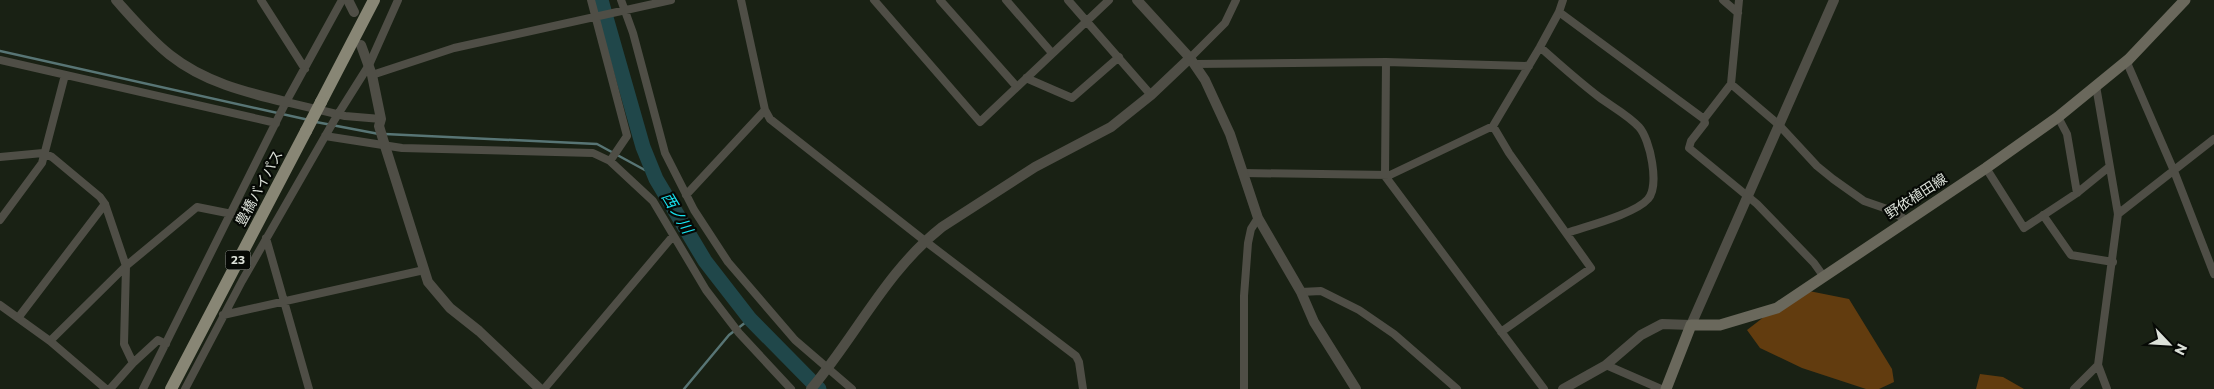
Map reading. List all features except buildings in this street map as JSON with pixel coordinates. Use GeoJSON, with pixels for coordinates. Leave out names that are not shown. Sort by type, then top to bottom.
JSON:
{"type":"FeatureCollection","features":[{"type":"Feature","properties":{"kind":"highway","name":"豊橋バイパス"},"geometry":{"type":"LineString","coordinates":[[171,389],[374,0]]}},
{"type":"Feature","properties":{"kind":"main road","name":"野依植田線"},"geometry":{"type":"LineString","coordinates":[[1691,325],[1720,325],[1777,308],[1986,168],[2058,117],[2129,59],[2185,0]]}},
{"type":"Feature","properties":{"kind":"main road"},"geometry":{"type":"LineString","coordinates":[[1666,389],[1691,325]]}},
{"type":"Feature","properties":{"kind":"street"},"geometry":{"type":"LineString","coordinates":[[116,0],[170,56],[200,74],[232,88],[285,104],[336,116],[380,123]]}},
{"type":"Feature","properties":{"kind":"street"},"geometry":{"type":"LineString","coordinates":[[261,0],[305,69]]}},
{"type":"Feature","properties":{"kind":"street"},"geometry":{"type":"LineString","coordinates":[[143,389],[232,214],[285,104],[342,0]]}},
{"type":"Feature","properties":{"kind":"street"},"geometry":{"type":"LineString","coordinates":[[348,0],[354,12]]}},
{"type":"Feature","properties":{"kind":"street"},"geometry":{"type":"LineString","coordinates":[[185,389],[223,315],[336,116],[370,70],[398,0]]}},
{"type":"Feature","properties":{"kind":"street"},"geometry":{"type":"LineString","coordinates":[[592,0],[598,16],[627,136],[611,160]]}},
{"type":"Feature","properties":{"kind":"street"},"geometry":{"type":"LineString","coordinates":[[621,0],[633,33],[665,153],[694,210],[728,262],[795,340],[852,389]]}},
{"type":"Feature","properties":{"kind":"street"},"geometry":{"type":"LineString","coordinates":[[370,70],[454,48],[671,0]]}},
{"type":"Feature","properties":{"kind":"street"},"geometry":{"type":"LineString","coordinates":[[741,0],[766,110],[772,121],[1076,356],[1079,362],[1083,389]]}},
{"type":"Feature","properties":{"kind":"street"},"geometry":{"type":"LineString","coordinates":[[940,0],[1017,87]]}},
{"type":"Feature","properties":{"kind":"street"},"geometry":{"type":"LineString","coordinates":[[1006,0],[1052,53]]}},
{"type":"Feature","properties":{"kind":"street"},"geometry":{"type":"LineString","coordinates":[[1068,0],[1151,95]]}},
{"type":"Feature","properties":{"kind":"street"},"geometry":{"type":"LineString","coordinates":[[878,2],[980,122],[1109,0]]}},
{"type":"Feature","properties":{"kind":"street"},"geometry":{"type":"LineString","coordinates":[[1137,0],[1192,61],[1214,95],[1258,218],[1301,292],[1314,322],[1356,389]]}},
{"type":"Feature","properties":{"kind":"street"},"geometry":{"type":"LineString","coordinates":[[811,389],[908,257],[925,241],[942,227],[1036,167],[1101,133],[1151,95],[1192,61],[1225,23],[1236,0]]}},
{"type":"Feature","properties":{"kind":"street"},"geometry":{"type":"LineString","coordinates":[[1243,173],[1385,176],[1406,168],[1493,126],[1540,47],[1559,12],[1563,0]]}},
{"type":"Feature","properties":{"kind":"street"},"geometry":{"type":"LineString","coordinates":[[1723,0],[1738,13]]}},
{"type":"Feature","properties":{"kind":"street"},"geometry":{"type":"LineString","coordinates":[[1739,0],[1731,84],[1704,118],[1705,123],[1691,141],[1689,148],[1748,196],[1814,263],[1824,276]]}},
{"type":"Feature","properties":{"kind":"street"},"geometry":{"type":"LineString","coordinates":[[1562,389],[1606,365],[1641,335],[1662,324],[1691,325],[1834,0]]}},
{"type":"Feature","properties":{"kind":"street"},"geometry":{"type":"LineString","coordinates":[[1559,12],[1704,118]]}},
{"type":"Feature","properties":{"kind":"street"},"geometry":{"type":"LineString","coordinates":[[360,45],[370,70],[384,144],[424,270],[434,292],[450,308],[479,331],[540,389]]}},
{"type":"Feature","properties":{"kind":"street"},"geometry":{"type":"LineString","coordinates":[[1540,47],[1575,78],[1640,127],[1647,144],[1654,173],[1653,193],[1647,201],[1630,211],[1567,233]]}},
{"type":"Feature","properties":{"kind":"street"},"geometry":{"type":"LineString","coordinates":[[1026,78],[1072,98],[1119,57]]}},
{"type":"Feature","properties":{"kind":"street"},"geometry":{"type":"LineString","coordinates":[[2129,59],[2128,65],[2174,171],[2214,274]]}},
{"type":"Feature","properties":{"kind":"street"},"geometry":{"type":"LineString","coordinates":[[0,60],[278,120]]}},
{"type":"Feature","properties":{"kind":"street"},"geometry":{"type":"LineString","coordinates":[[1192,61],[1386,62],[1529,66]]}},
{"type":"Feature","properties":{"kind":"street"},"geometry":{"type":"LineString","coordinates":[[1386,62],[1385,176],[1544,389]]}},
{"type":"Feature","properties":{"kind":"street"},"geometry":{"type":"LineString","coordinates":[[0,220],[42,163],[43,153],[66,75]]}},
{"type":"Feature","properties":{"kind":"street"},"geometry":{"type":"LineString","coordinates":[[1731,84],[1779,125],[1817,166],[1833,179],[1864,201],[1890,210],[1906,220]]}},
{"type":"Feature","properties":{"kind":"street"},"geometry":{"type":"LineString","coordinates":[[2096,86],[2118,214],[2098,365],[2107,389]]}},
{"type":"Feature","properties":{"kind":"street"},"geometry":{"type":"LineString","coordinates":[[686,195],[766,110]]}},
{"type":"Feature","properties":{"kind":"street"},"geometry":{"type":"LineString","coordinates":[[2058,117],[2067,134],[2077,193]]}},
{"type":"Feature","properties":{"kind":"street"},"geometry":{"type":"LineString","coordinates":[[1493,126],[1509,153],[1591,268],[1501,332]]}},
{"type":"Feature","properties":{"kind":"street"},"geometry":{"type":"LineString","coordinates":[[326,134],[384,144],[593,153],[611,160],[653,201],[706,290],[739,333],[791,389]]}},
{"type":"Feature","properties":{"kind":"street"},"geometry":{"type":"LineString","coordinates":[[2118,214],[2214,139]]}},
{"type":"Feature","properties":{"kind":"street"},"geometry":{"type":"LineString","coordinates":[[0,157],[43,153],[52,157],[100,197],[105,204],[126,266],[124,344],[133,363]]}},
{"type":"Feature","properties":{"kind":"street"},"geometry":{"type":"LineString","coordinates":[[1986,168],[2024,228],[2077,193],[2110,167]]}},
{"type":"Feature","properties":{"kind":"street"},"geometry":{"type":"LineString","coordinates":[[18,318],[105,204]]}},
{"type":"Feature","properties":{"kind":"street"},"geometry":{"type":"LineString","coordinates":[[50,341],[126,266],[197,207],[232,214]]}},
{"type":"Feature","properties":{"kind":"street"},"geometry":{"type":"LineString","coordinates":[[2043,215],[2071,255],[2113,262]]}},
{"type":"Feature","properties":{"kind":"street"},"geometry":{"type":"LineString","coordinates":[[1244,389],[1244,296],[1248,243],[1251,229],[1258,218]]}},
{"type":"Feature","properties":{"kind":"street"},"geometry":{"type":"LineString","coordinates":[[544,389],[673,236]]}},
{"type":"Feature","properties":{"kind":"street"},"geometry":{"type":"LineString","coordinates":[[266,238],[286,302],[309,389]]}},
{"type":"Feature","properties":{"kind":"street"},"geometry":{"type":"LineString","coordinates":[[223,315],[424,270]]}},
{"type":"Feature","properties":{"kind":"street"},"geometry":{"type":"LineString","coordinates":[[1301,292],[1321,290],[1360,310],[1394,334],[1457,389]]}},
{"type":"Feature","properties":{"kind":"street"},"geometry":{"type":"LineString","coordinates":[[0,305],[50,341],[108,389],[158,340],[166,344]]}},
{"type":"Feature","properties":{"kind":"street"},"geometry":{"type":"LineString","coordinates":[[1606,365],[1661,389]]}},
{"type":"Feature","properties":{"kind":"street"},"geometry":{"type":"LineString","coordinates":[[2074,389],[2098,365]]}},
{"type":"Feature","properties":{"kind":"shaded area"},"geometry":{"type":"Polygon","coordinates":[[[1809,291],[1849,299],[1892,369],[1894,382],[1879,389],[1866,389],[1802,368],[1760,348],[1747,330],[1769,313],[1809,291]]]}},
{"type":"Feature","properties":{"kind":"shaded area"},"geometry":{"type":"Polygon","coordinates":[[[1980,374],[2003,377],[2024,389],[1976,389],[1980,374]]]}},
{"type":"Feature","properties":{"kind":"waterway","name":"西ノ川"},"geometry":{"type":"LineString","coordinates":[[601,0],[643,147],[656,179],[705,261],[750,319],[819,389]]}},
{"type":"Feature","properties":{"kind":"waterway"},"geometry":{"type":"LineString","coordinates":[[0,51],[309,120]]}},
{"type":"Feature","properties":{"kind":"waterway"},"geometry":{"type":"LineString","coordinates":[[316,122],[379,134]]}},
{"type":"Feature","properties":{"kind":"waterway"},"geometry":{"type":"LineString","coordinates":[[385,134],[597,144],[654,175]]}},
{"type":"Feature","properties":{"kind":"waterway"},"geometry":{"type":"LineString","coordinates":[[684,389],[729,335],[750,319]]}}]}
